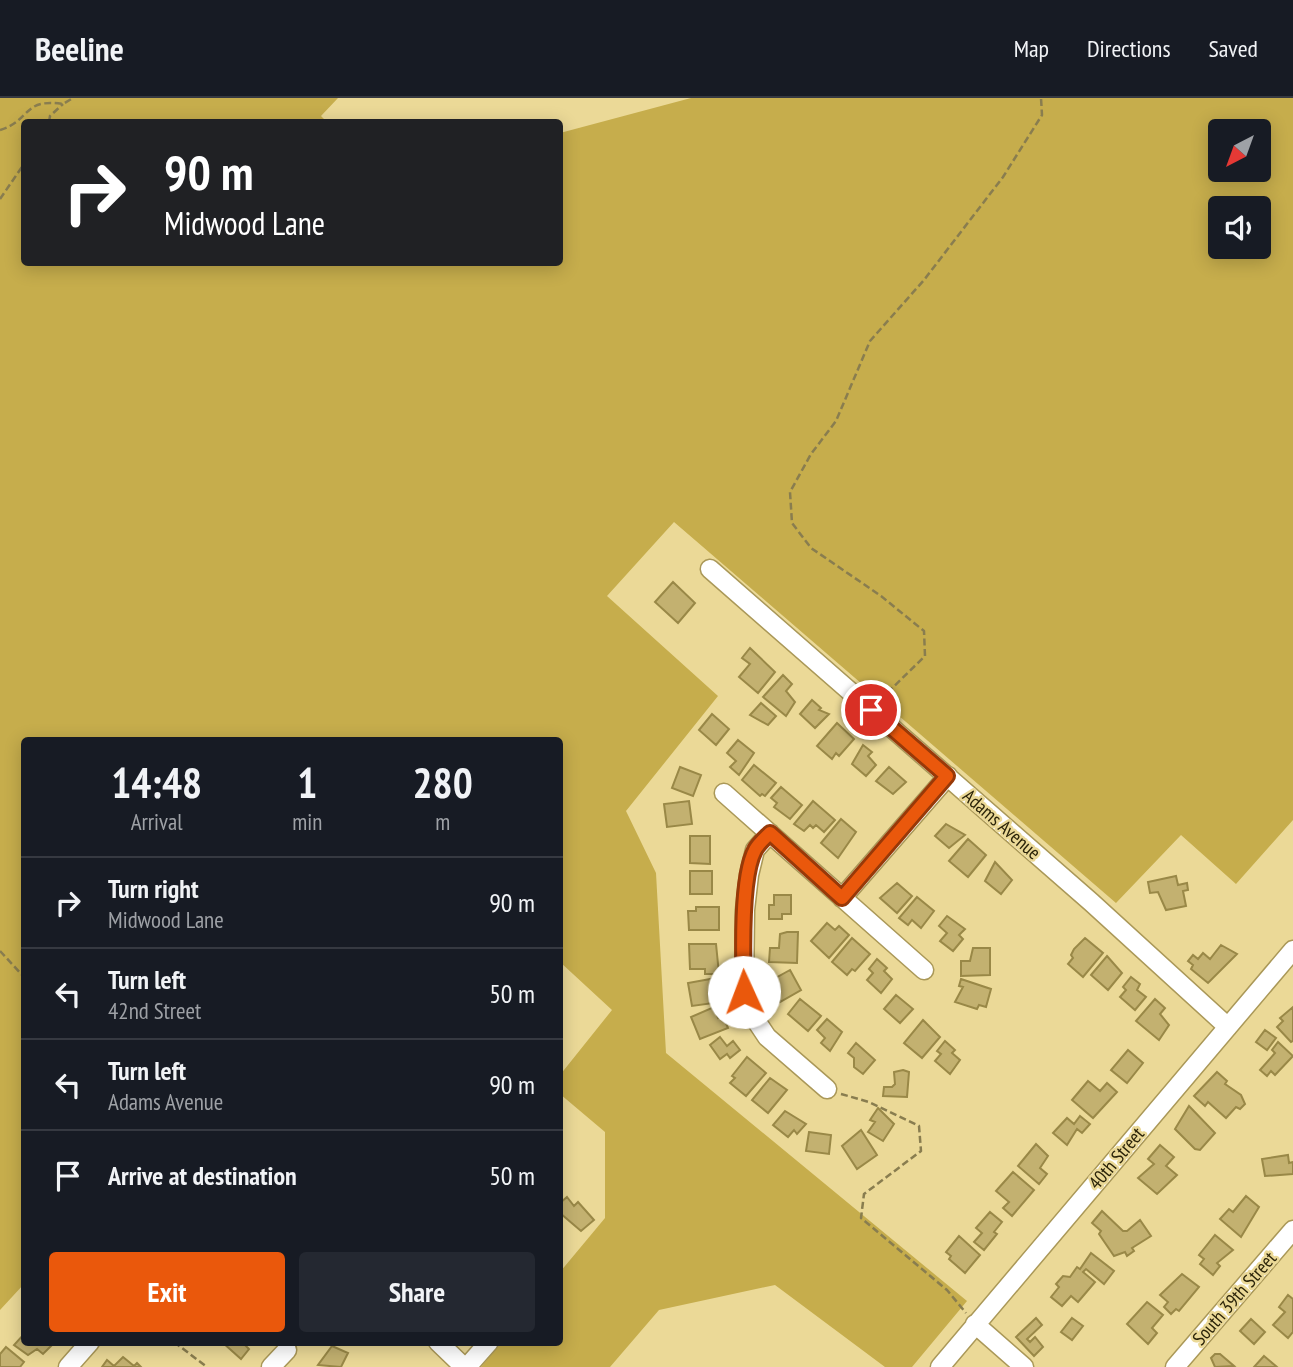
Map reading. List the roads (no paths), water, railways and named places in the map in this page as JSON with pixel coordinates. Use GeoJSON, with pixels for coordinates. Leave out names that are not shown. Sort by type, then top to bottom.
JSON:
{"type":"FeatureCollection","features":[{"type":"Feature","properties":{"kind":"street","name":"Adams Avenue"},"geometry":{"type":"LineString","coordinates":[[710,569],[1228,1027]]}},
{"type":"Feature","properties":{"kind":"street"},"geometry":{"type":"LineString","coordinates":[[842,898],[947,776]]}},
{"type":"Feature","properties":{"kind":"street"},"geometry":{"type":"LineString","coordinates":[[724,793],[923,970]]}},
{"type":"Feature","properties":{"kind":"street"},"geometry":{"type":"LineString","coordinates":[[770,833],[755,850],[749,875],[745,910],[744,992],[753,1016],[767,1037],[827,1089]]}},
{"type":"Feature","properties":{"kind":"street","name":"40th Street"},"geometry":{"type":"LineString","coordinates":[[940,1367],[1293,950]]}},
{"type":"Feature","properties":{"kind":"street","name":"South 39th Street"},"geometry":{"type":"LineString","coordinates":[[1175,1367],[1293,1230]]}},
{"type":"Feature","properties":{"kind":"street"},"geometry":{"type":"LineString","coordinates":[[975,1324],[1024,1367]]}},
{"type":"Feature","properties":{"kind":"street"},"geometry":{"type":"LineString","coordinates":[[68,1367],[86,1346]]}},
{"type":"Feature","properties":{"kind":"street"},"geometry":{"type":"LineString","coordinates":[[442,1346],[466,1367],[485,1346]]}},
{"type":"Feature","properties":{"kind":"street"},"geometry":{"type":"LineString","coordinates":[[271,1367],[287,1350]]}}]}
